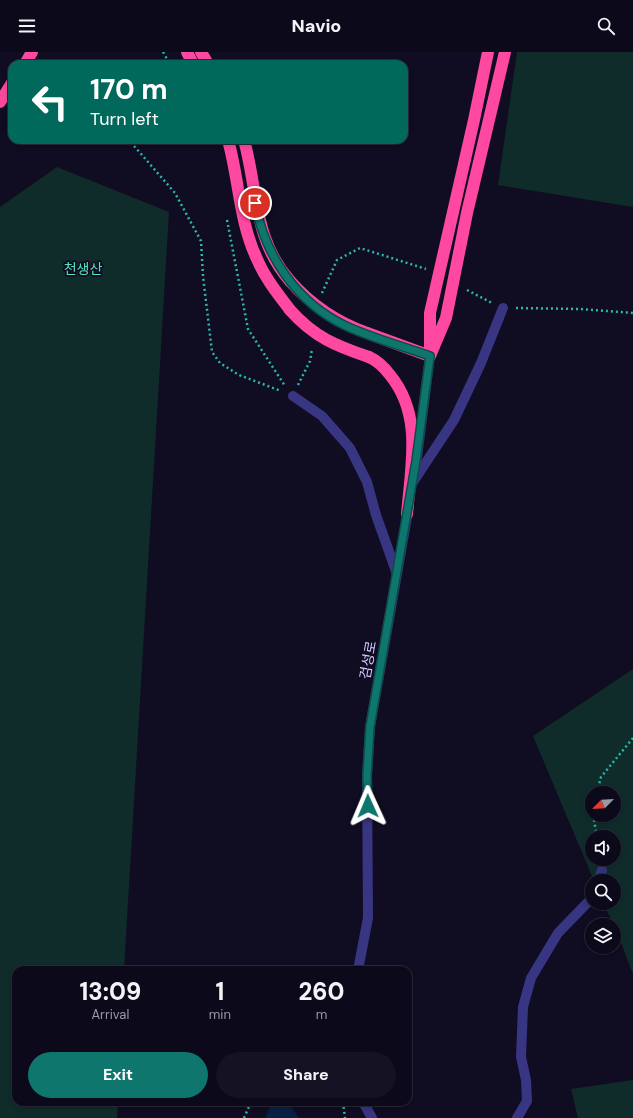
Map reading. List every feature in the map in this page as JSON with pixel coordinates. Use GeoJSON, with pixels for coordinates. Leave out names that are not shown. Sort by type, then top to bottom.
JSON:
{"type":"FeatureCollection","features":[{"type":"Feature","properties":{"kind":"highway"},"geometry":{"type":"LineString","coordinates":[[430,356],[430,313],[488,52]]}},
{"type":"Feature","properties":{"kind":"highway"},"geometry":{"type":"LineString","coordinates":[[430,356],[446,318],[467,213],[505,52]]}},
{"type":"Feature","properties":{"kind":"highway"},"geometry":{"type":"LineString","coordinates":[[0,102],[8,90]]}},
{"type":"Feature","properties":{"kind":"highway"},"geometry":{"type":"LineString","coordinates":[[229,144],[236,172],[243,217],[254,252],[268,280],[290,310],[314,333],[331,343],[377,360],[394,380],[410,411],[413,433],[407,514]]}},
{"type":"Feature","properties":{"kind":"highway"},"geometry":{"type":"LineString","coordinates":[[245,144],[260,226],[280,270],[306,299],[325,314],[346,326],[430,356]]}},
{"type":"Feature","properties":{"kind":"street"},"geometry":{"type":"LineString","coordinates":[[413,482],[454,420],[482,363],[503,308]]}},
{"type":"Feature","properties":{"kind":"street","name":"검성로"},"geometry":{"type":"LineString","coordinates":[[359,966],[368,918],[367,776],[370,727],[413,482],[430,356]]}},
{"type":"Feature","properties":{"kind":"street"},"geometry":{"type":"LineString","coordinates":[[293,396],[322,416],[350,448],[367,482],[376,515],[387,542],[397,576]]}},
{"type":"Feature","properties":{"kind":"street"},"geometry":{"type":"LineString","coordinates":[[601,874],[602,870]]}},
{"type":"Feature","properties":{"kind":"street"},"geometry":{"type":"LineString","coordinates":[[517,1118],[527,1101],[526,1080],[521,1057],[523,1007],[531,978],[558,933],[585,905]]}},
{"type":"Feature","properties":{"kind":"street"},"geometry":{"type":"LineString","coordinates":[[365,1106],[372,1118]]}},
{"type":"Feature","properties":{"kind":"path"},"geometry":{"type":"LineString","coordinates":[[227,218],[248,329],[293,396]]}},
{"type":"Feature","properties":{"kind":"path"},"geometry":{"type":"LineString","coordinates":[[467,290],[503,308],[581,309],[633,313]]}},
{"type":"Feature","properties":{"kind":"path"},"geometry":{"type":"LineString","coordinates":[[599,786],[602,777],[633,738]]}},
{"type":"Feature","properties":{"kind":"path"},"geometry":{"type":"LineString","coordinates":[[244,1118],[249,1106]]}},
{"type":"Feature","properties":{"kind":"path"},"geometry":{"type":"LineString","coordinates":[[344,1106],[345,1118]]}},
{"type":"Feature","properties":{"kind":"green space"},"geometry":{"type":"Polygon","coordinates":[[[517,52],[633,52],[633,207],[498,185],[517,52]]]}},
{"type":"Feature","properties":{"kind":"green space","name":"천생산"},"geometry":{"type":"Polygon","coordinates":[[[57,167],[169,212],[124,966],[12,966],[12,1106],[118,1106],[117,1118],[0,1118],[0,207],[57,167]]]}},
{"type":"Feature","properties":{"kind":"green space"},"geometry":{"type":"Polygon","coordinates":[[[633,669],[633,974],[621,943],[621,918],[610,918],[606,910],[621,910],[621,874],[591,874],[588,866],[621,866],[621,830],[585,830],[585,860],[533,736],[633,669]]]}},
{"type":"Feature","properties":{"kind":"green space"},"geometry":{"type":"Polygon","coordinates":[[[633,1080],[633,1118],[578,1118],[571,1089],[633,1080]]]}},
{"type":"Feature","properties":{"kind":"water"},"geometry":{"type":"Polygon","coordinates":[[[270,1106],[291,1106],[299,1118],[265,1118],[270,1106]]]}},
{"type":"Feature","properties":{"kind":"route"},"geometry":{"type":"LineString","coordinates":[[255,203],[260,226],[273,257],[280,270],[306,299],[325,314],[346,326],[430,356],[416,461],[370,727],[367,776],[368,806]]}}]}
